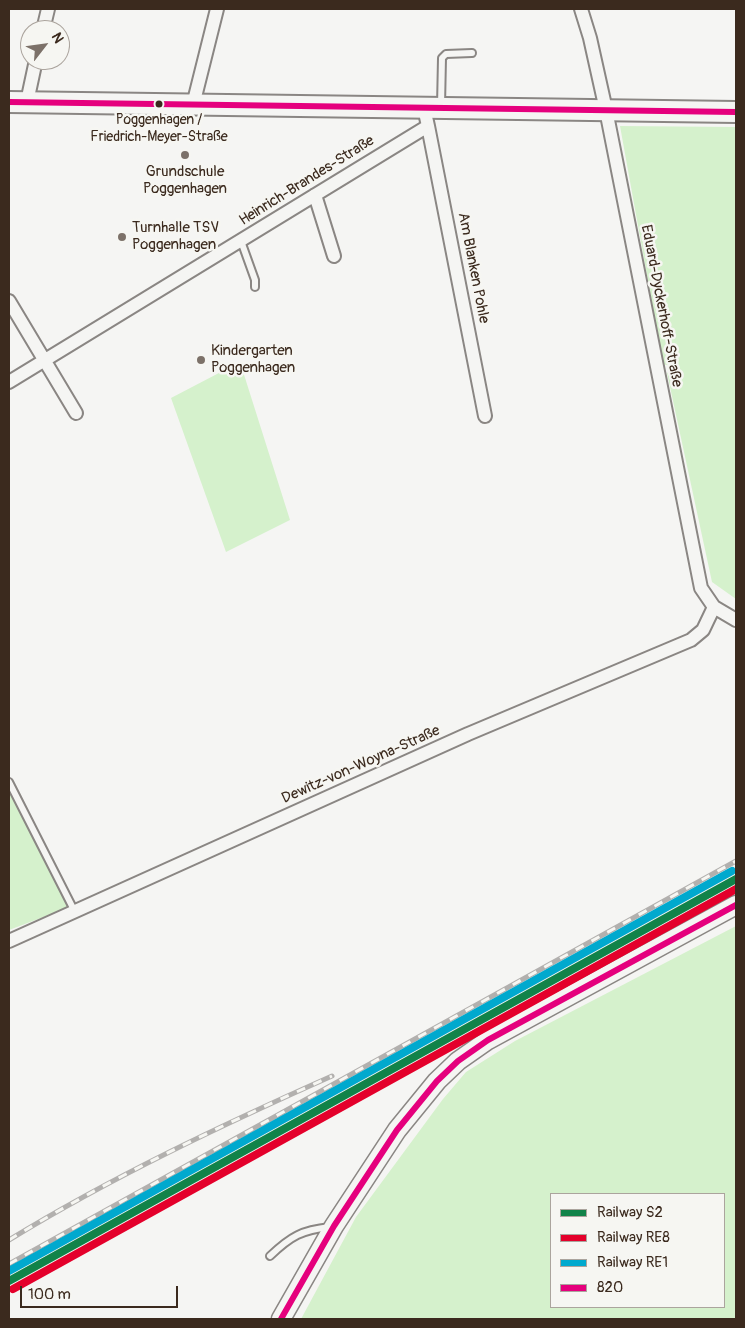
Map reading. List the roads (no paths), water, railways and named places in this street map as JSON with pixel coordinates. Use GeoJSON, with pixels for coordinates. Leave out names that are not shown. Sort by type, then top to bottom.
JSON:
{"type":"FeatureCollection","features":[{"type":"Feature","properties":{"kind":"main road"},"geometry":{"type":"LineString","coordinates":[[18,102],[193,105],[431,114],[606,110],[736,112]]}},
{"type":"Feature","properties":{"kind":"street"},"geometry":{"type":"LineString","coordinates":[[193,105],[217,9]]}},
{"type":"Feature","properties":{"kind":"street","name":"Eduard-Dyckerhoff-Straße"},"geometry":{"type":"LineString","coordinates":[[581,9],[590,38],[606,110],[701,588],[714,607]]}},
{"type":"Feature","properties":{"kind":"street"},"geometry":{"type":"LineString","coordinates":[[18,102],[32,70]]}},
{"type":"Feature","properties":{"kind":"street","name":"Heinrich-Brandes-Straße"},"geometry":{"type":"LineString","coordinates":[[9,382],[315,196],[431,114]]}},
{"type":"Feature","properties":{"kind":"street","name":"Am Blanken Pohle"},"geometry":{"type":"LineString","coordinates":[[431,114],[485,416]]}},
{"type":"Feature","properties":{"kind":"street"},"geometry":{"type":"LineString","coordinates":[[315,196],[334,256]]}},
{"type":"Feature","properties":{"kind":"street"},"geometry":{"type":"LineString","coordinates":[[9,301],[76,413]]}},
{"type":"Feature","properties":{"kind":"street"},"geometry":{"type":"LineString","coordinates":[[714,607],[736,620]]}},
{"type":"Feature","properties":{"kind":"street","name":"Dewitz-von-Woyna-Straße"},"geometry":{"type":"LineString","coordinates":[[9,941],[468,734],[691,640],[703,630],[714,607]]}},
{"type":"Feature","properties":{"kind":"street"},"geometry":{"type":"LineString","coordinates":[[281,1319],[334,1226],[397,1130],[437,1081],[458,1061],[488,1040],[736,905]]}},
{"type":"Feature","properties":{"kind":"lane"},"geometry":{"type":"LineString","coordinates":[[431,114],[442,58],[446,54],[472,53]]}},
{"type":"Feature","properties":{"kind":"lane"},"geometry":{"type":"LineString","coordinates":[[241,241],[255,280],[255,287]]}},
{"type":"Feature","properties":{"kind":"lane"},"geometry":{"type":"LineString","coordinates":[[9,782],[75,912]]}},
{"type":"Feature","properties":{"kind":"lane"},"geometry":{"type":"LineString","coordinates":[[270,1256],[284,1243],[307,1230],[334,1226]]}},
{"type":"Feature","properties":{"kind":"railway"},"geometry":{"type":"LineString","coordinates":[[9,1264],[736,861]]}},
{"type":"Feature","properties":{"kind":"railway"},"geometry":{"type":"LineString","coordinates":[[9,1240],[127,1173],[250,1113],[332,1076]]}},
{"type":"Feature","properties":{"kind":"rail line","name":"RE1"},"geometry":{"type":"LineString","coordinates":[[9,1271],[732,871]]}},
{"type":"Feature","properties":{"kind":"rail line","name":"S2"},"geometry":{"type":"LineString","coordinates":[[9,1281],[736,879]]}},
{"type":"Feature","properties":{"kind":"rail line","name":"RE8"},"geometry":{"type":"LineString","coordinates":[[13,1289],[736,889]]}},
{"type":"Feature","properties":{"kind":"place","name":"Poggenhagen / Friedrich-Meyer-Straße"},"geometry":{"type":"Point","coordinates":[159,104]}},
{"type":"Feature","properties":{"kind":"place","name":"Grundschule Poggenhagen"},"geometry":{"type":"Point","coordinates":[185,155]}},
{"type":"Feature","properties":{"kind":"place","name":"Turnhalle TSV Poggenhagen"},"geometry":{"type":"Point","coordinates":[122,237]}},
{"type":"Feature","properties":{"kind":"place","name":"Kindergarten Poggenhagen"},"geometry":{"type":"Point","coordinates":[201,360]}}]}
